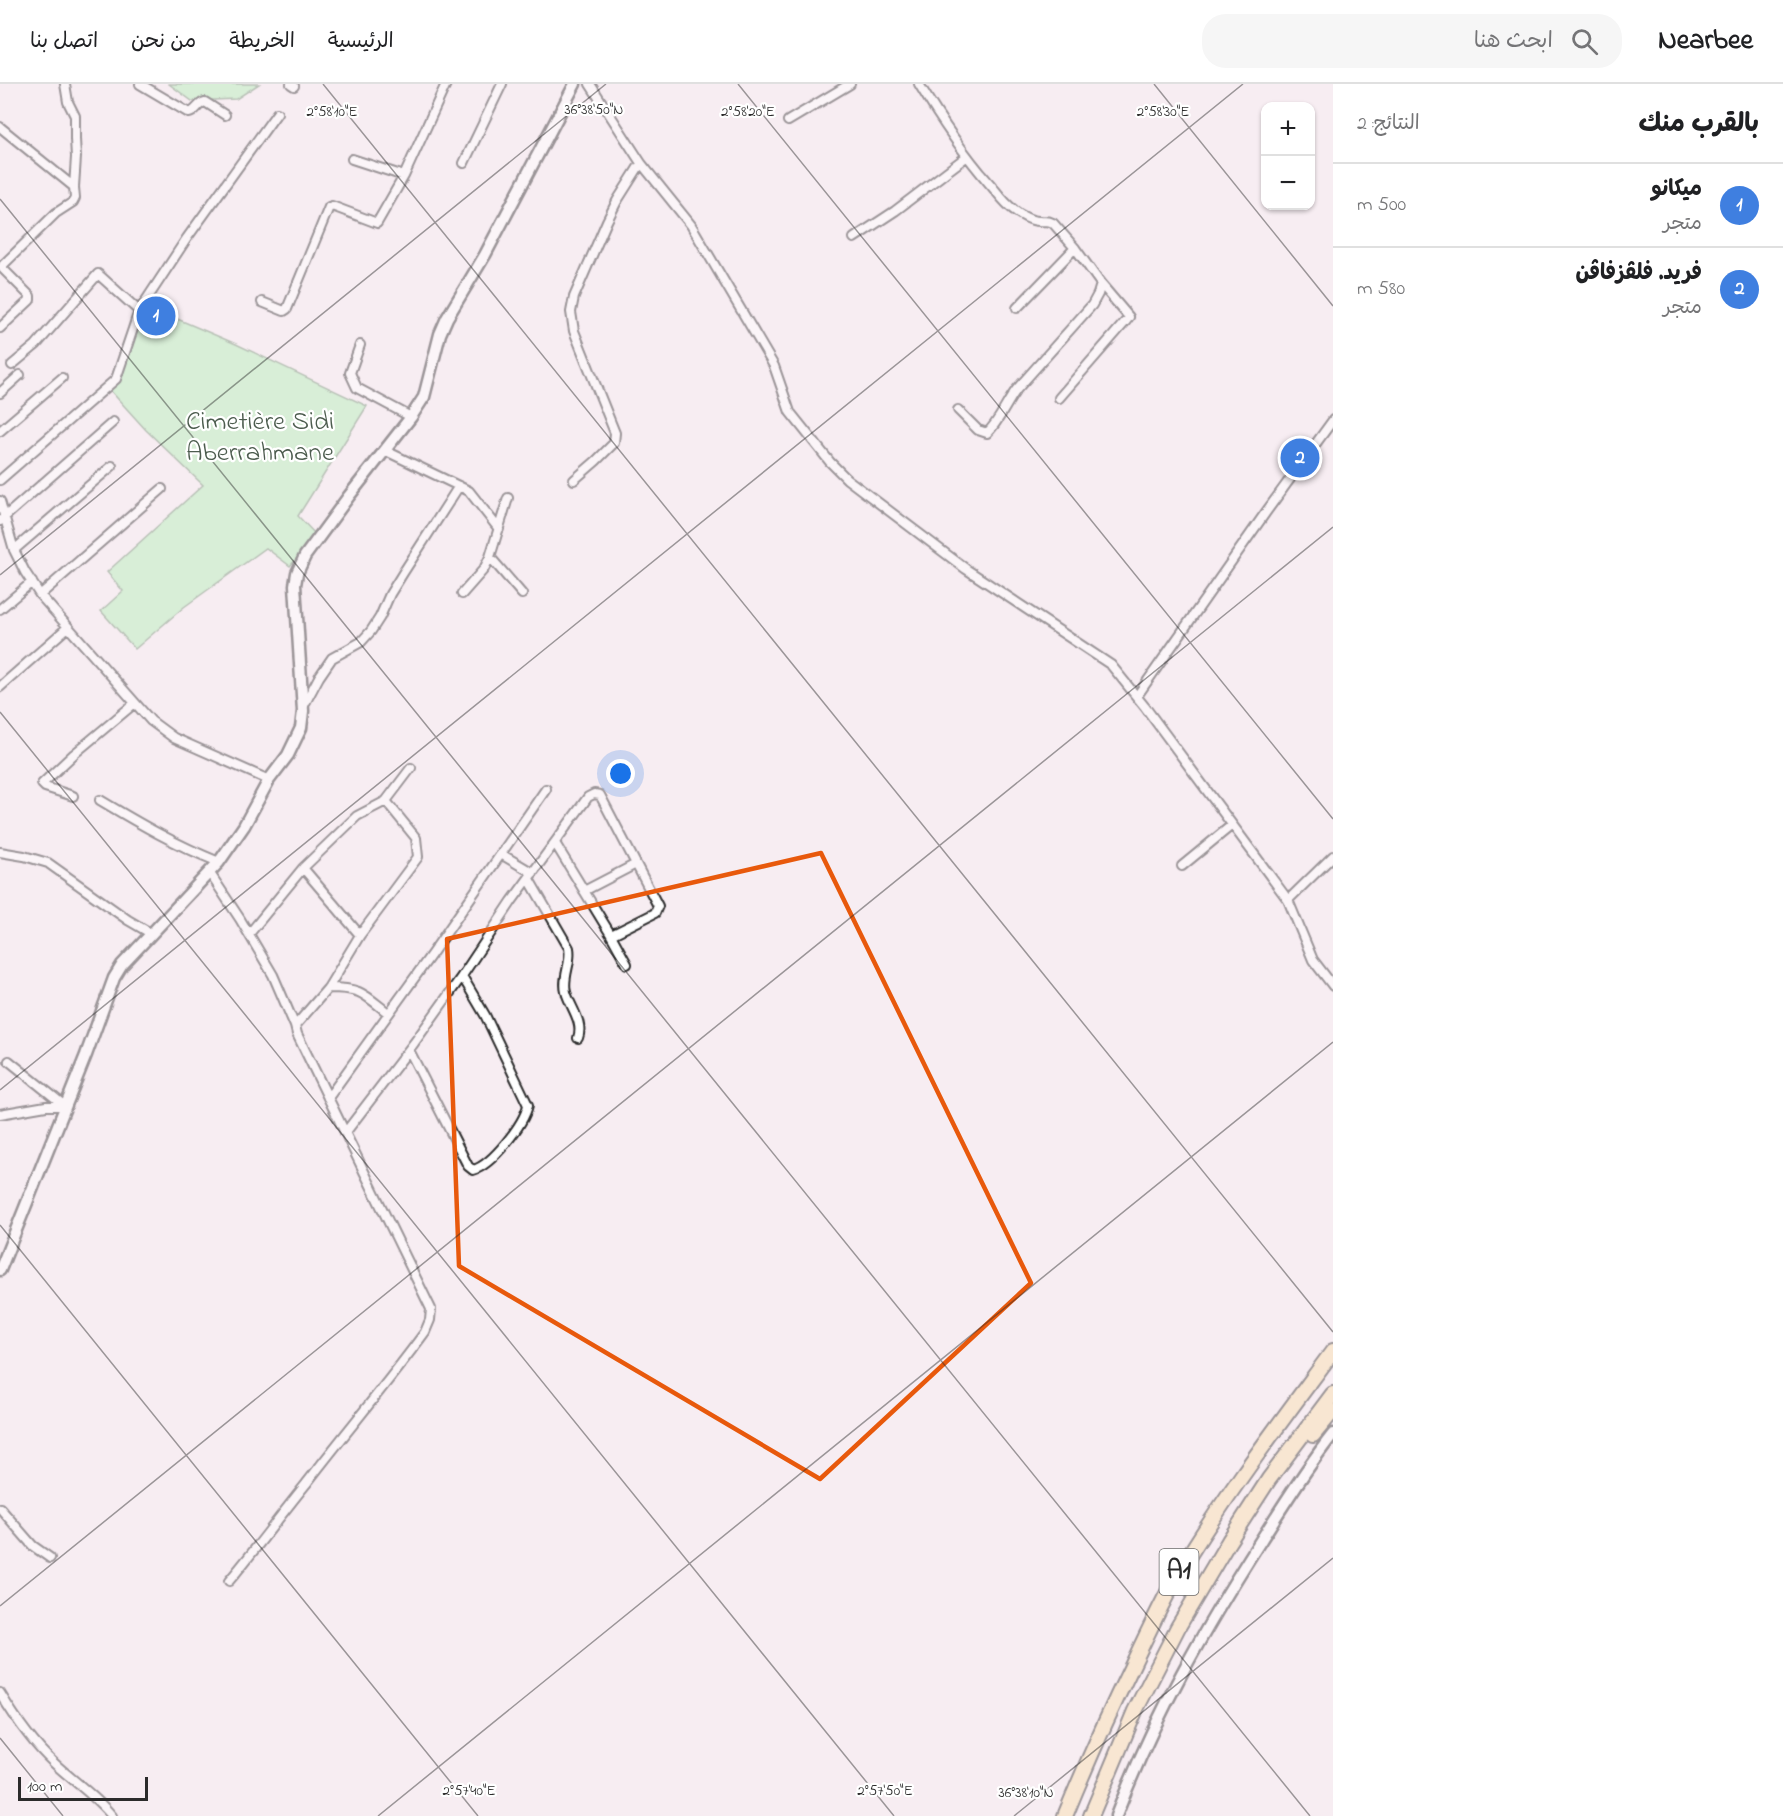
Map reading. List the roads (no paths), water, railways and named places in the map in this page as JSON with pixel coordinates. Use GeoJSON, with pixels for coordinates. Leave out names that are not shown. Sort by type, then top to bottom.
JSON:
{"type":"FeatureCollection","features":[{"type":"Feature","properties":{"kind":"highway","name":"A1"},"geometry":{"type":"LineString","coordinates":[[1065,1816],[1093,1746],[1146,1635],[1179,1573],[1217,1512],[1260,1450],[1333,1351]]}},
{"type":"Feature","properties":{"kind":"highway","name":"A1"},"geometry":{"type":"LineString","coordinates":[[1091,1816],[1135,1711],[1178,1627],[1212,1568],[1269,1479],[1333,1394]]}},
{"type":"Feature","properties":{"kind":"highway"},"geometry":{"type":"LineString","coordinates":[[1269,1479],[1299,1450],[1333,1411]]}},
{"type":"Feature","properties":{"kind":"street"},"geometry":{"type":"LineString","coordinates":[[0,328],[30,300],[30,296],[3,269],[3,265],[56,213],[74,202],[75,116],[65,84]]}},
{"type":"Feature","properties":{"kind":"street"},"geometry":{"type":"LineString","coordinates":[[140,84],[189,113],[205,102],[225,115]]}},
{"type":"Feature","properties":{"kind":"street"},"geometry":{"type":"LineString","coordinates":[[261,302],[284,311],[287,309],[329,207],[332,206],[377,223],[404,176],[446,84]]}},
{"type":"Feature","properties":{"kind":"street"},"geometry":{"type":"LineString","coordinates":[[464,163],[502,84]]}},
{"type":"Feature","properties":{"kind":"street"},"geometry":{"type":"LineString","coordinates":[[0,1270],[90,1046],[114,978],[122,965],[219,861],[244,826],[269,780],[288,755],[301,728],[295,585],[297,573],[305,556],[349,496],[386,451],[424,397],[440,334],[447,318],[485,255],[575,84]]}},
{"type":"Feature","properties":{"kind":"street"},"geometry":{"type":"LineString","coordinates":[[590,84],[641,163],[691,225],[774,366],[790,412],[830,462],[847,479],[966,569],[1111,665],[1137,696],[1288,900],[1313,960],[1333,986]]}},
{"type":"Feature","properties":{"kind":"street"},"geometry":{"type":"LineString","coordinates":[[788,121],[850,84]]}},
{"type":"Feature","properties":{"kind":"street"},"geometry":{"type":"LineString","coordinates":[[919,84],[966,157],[1013,210],[1038,222],[1053,223],[1129,317],[1059,398]]}},
{"type":"Feature","properties":{"kind":"street"},"geometry":{"type":"LineString","coordinates":[[0,480],[116,379],[139,310],[187,238],[277,113]]}},
{"type":"Feature","properties":{"kind":"street"},"geometry":{"type":"LineString","coordinates":[[0,127],[74,187]]}},
{"type":"Feature","properties":{"kind":"street"},"geometry":{"type":"LineString","coordinates":[[854,237],[896,211],[966,157]]}},
{"type":"Feature","properties":{"kind":"street"},"geometry":{"type":"LineString","coordinates":[[352,159],[404,176]]}},
{"type":"Feature","properties":{"kind":"street"},"geometry":{"type":"LineString","coordinates":[[574,480],[614,443],[615,433],[574,331],[571,312],[574,297],[607,220],[641,163]]}},
{"type":"Feature","properties":{"kind":"street"},"geometry":{"type":"LineString","coordinates":[[1017,308],[1075,248]]}},
{"type":"Feature","properties":{"kind":"street"},"geometry":{"type":"LineString","coordinates":[[12,365],[36,345],[98,273],[139,310]]}},
{"type":"Feature","properties":{"kind":"street"},"geometry":{"type":"LineString","coordinates":[[958,410],[978,430],[987,433],[1017,388],[1092,306],[1101,284]]}},
{"type":"Feature","properties":{"kind":"street"},"geometry":{"type":"LineString","coordinates":[[360,345],[350,373],[357,388],[411,417]]}},
{"type":"Feature","properties":{"kind":"street"},"geometry":{"type":"LineString","coordinates":[[0,393],[20,375]]}},
{"type":"Feature","properties":{"kind":"street"},"geometry":{"type":"LineString","coordinates":[[0,431],[62,378]]}},
{"type":"Feature","properties":{"kind":"street"},"geometry":{"type":"LineString","coordinates":[[1137,696],[1333,420]]}},
{"type":"Feature","properties":{"kind":"street"},"geometry":{"type":"LineString","coordinates":[[2,518],[113,422]]}},
{"type":"Feature","properties":{"kind":"street"},"geometry":{"type":"LineString","coordinates":[[386,451],[469,491],[499,529]]}},
{"type":"Feature","properties":{"kind":"street"},"geometry":{"type":"LineString","coordinates":[[14,550],[112,466]]}},
{"type":"Feature","properties":{"kind":"street"},"geometry":{"type":"LineString","coordinates":[[302,709],[332,658],[361,642],[371,631],[398,580],[459,486]]}},
{"type":"Feature","properties":{"kind":"street"},"geometry":{"type":"LineString","coordinates":[[40,595],[162,489]]}},
{"type":"Feature","properties":{"kind":"street"},"geometry":{"type":"LineString","coordinates":[[462,594],[484,569],[490,557],[508,498]]}},
{"type":"Feature","properties":{"kind":"street"},"geometry":{"type":"LineString","coordinates":[[0,501],[2,518],[14,550],[40,595],[151,721],[174,738],[269,780]]}},
{"type":"Feature","properties":{"kind":"street"},"geometry":{"type":"LineString","coordinates":[[490,557],[522,594]]}},
{"type":"Feature","properties":{"kind":"street"},"geometry":{"type":"LineString","coordinates":[[0,609],[32,582]]}},
{"type":"Feature","properties":{"kind":"street"},"geometry":{"type":"LineString","coordinates":[[0,687],[68,627]]}},
{"type":"Feature","properties":{"kind":"street"},"geometry":{"type":"LineString","coordinates":[[74,796],[50,789],[42,784],[135,703]]}},
{"type":"Feature","properties":{"kind":"street"},"geometry":{"type":"LineString","coordinates":[[249,934],[303,868],[357,816],[386,801],[411,768]]}},
{"type":"Feature","properties":{"kind":"street"},"geometry":{"type":"LineString","coordinates":[[328,1098],[546,789]]}},
{"type":"Feature","properties":{"kind":"street"},"geometry":{"type":"LineString","coordinates":[[345,1133],[409,1050],[588,797],[594,794],[600,795],[658,906],[655,913],[611,935]]}},
{"type":"Feature","properties":{"kind":"street"},"geometry":{"type":"LineString","coordinates":[[100,800],[147,829],[219,861]]}},
{"type":"Feature","properties":{"kind":"street"},"geometry":{"type":"LineString","coordinates":[[295,1026],[328,988],[360,935],[418,857],[416,838],[386,801]]}},
{"type":"Feature","properties":{"kind":"street"},"geometry":{"type":"LineString","coordinates":[[1182,866],[1232,825]]}},
{"type":"Feature","properties":{"kind":"street"},"geometry":{"type":"LineString","coordinates":[[555,843],[627,964]]}},
{"type":"Feature","properties":{"kind":"street"},"geometry":{"type":"LineString","coordinates":[[0,852],[48,863],[128,920],[153,934]]}},
{"type":"Feature","properties":{"kind":"street"},"geometry":{"type":"LineString","coordinates":[[501,854],[531,876],[569,948],[565,988],[581,1030],[578,1038]]}},
{"type":"Feature","properties":{"kind":"street"},"geometry":{"type":"LineString","coordinates":[[1288,900],[1333,856]]}},
{"type":"Feature","properties":{"kind":"street"},"geometry":{"type":"LineString","coordinates":[[584,891],[636,864]]}},
{"type":"Feature","properties":{"kind":"street"},"geometry":{"type":"LineString","coordinates":[[303,868],[360,935]]}},
{"type":"Feature","properties":{"kind":"street"},"geometry":{"type":"LineString","coordinates":[[209,872],[273,975],[297,1034],[431,1308],[430,1320],[425,1332],[305,1484],[262,1543],[229,1581]]}},
{"type":"Feature","properties":{"kind":"street"},"geometry":{"type":"LineString","coordinates":[[409,1050],[468,1166],[473,1170],[478,1169],[496,1156],[519,1123],[528,1105],[485,1015],[462,976]]}},
{"type":"Feature","properties":{"kind":"street"},"geometry":{"type":"LineString","coordinates":[[328,988],[354,989],[362,992],[388,1013]]}},
{"type":"Feature","properties":{"kind":"street"},"geometry":{"type":"LineString","coordinates":[[9,1062],[65,1106]]}},
{"type":"Feature","properties":{"kind":"street"},"geometry":{"type":"LineString","coordinates":[[0,1114],[46,1106],[65,1106]]}},
{"type":"Feature","properties":{"kind":"street"},"geometry":{"type":"LineString","coordinates":[[1116,1816],[1165,1702],[1224,1597],[1313,1460],[1333,1434]]}},
{"type":"Feature","properties":{"kind":"street"},"geometry":{"type":"LineString","coordinates":[[0,1508],[33,1546],[50,1558]]}},
{"type":"Feature","properties":{"kind":"street"},"geometry":{"type":"LineString","coordinates":[[0,1693],[16,1720],[53,1762],[96,1798],[112,1816]]}},
{"type":"Feature","properties":{"kind":"place","name":"ميكانو"},"geometry":{"type":"Point","coordinates":[156,316]}},
{"type":"Feature","properties":{"kind":"place","name":"فريد. فلڤزفاڤن"},"geometry":{"type":"Point","coordinates":[1300,458]}},
{"type":"Feature","properties":{"kind":"park label","name":"Cimetière Sidi Aberrahmane"},"geometry":{"type":"Point","coordinates":[260,438]}}]}
